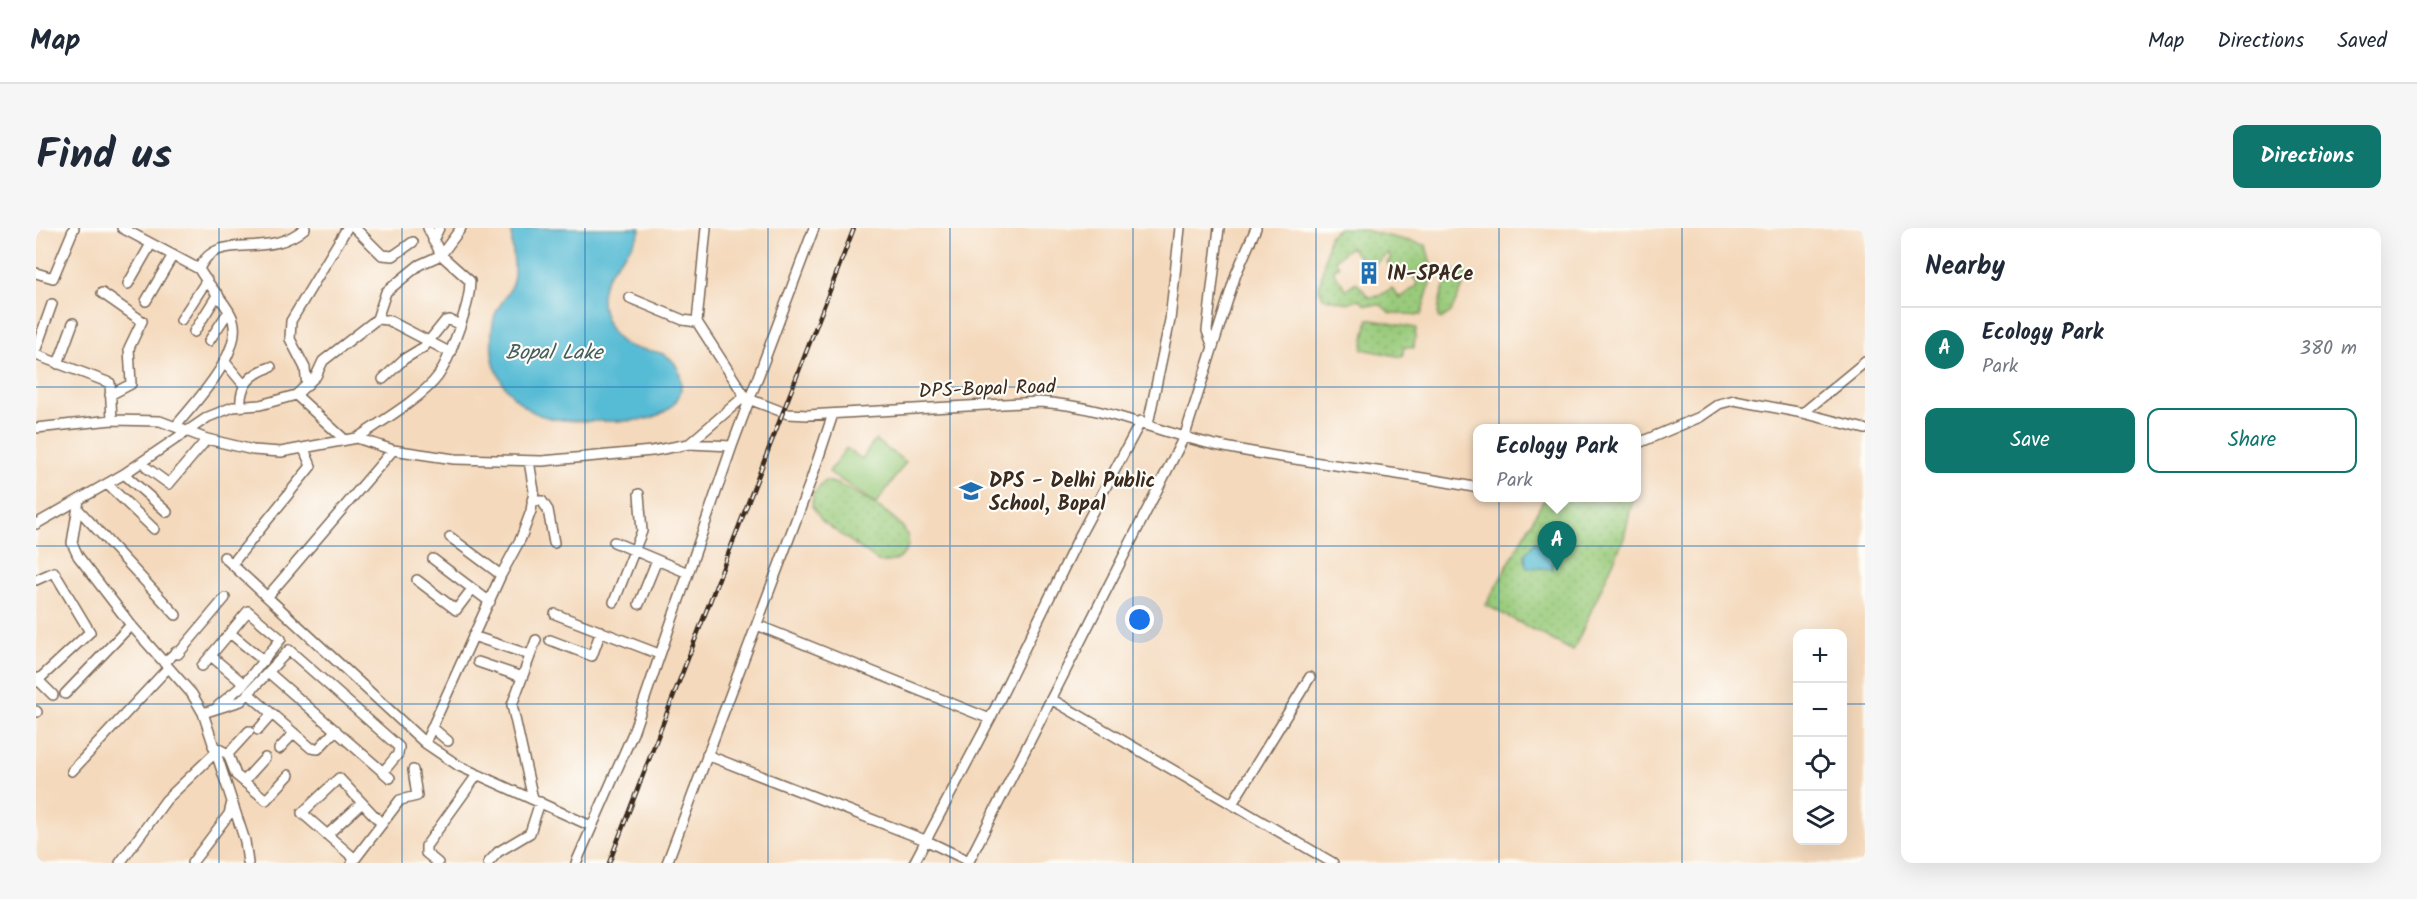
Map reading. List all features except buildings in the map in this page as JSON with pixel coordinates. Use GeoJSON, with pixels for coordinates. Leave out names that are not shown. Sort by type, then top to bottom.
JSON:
{"type":"FeatureCollection","features":[{"type":"Feature","properties":{"kind":"street"},"geometry":{"type":"LineString","coordinates":[[36,273],[53,279],[74,228]]}},
{"type":"Feature","properties":{"kind":"street"},"geometry":{"type":"LineString","coordinates":[[122,228],[199,269],[229,311],[235,326],[236,335],[224,361],[180,429]]}},
{"type":"Feature","properties":{"kind":"street"},"geometry":{"type":"LineString","coordinates":[[234,236],[287,239],[305,228]]}},
{"type":"Feature","properties":{"kind":"street"},"geometry":{"type":"LineString","coordinates":[[307,386],[305,368],[290,339],[291,321],[348,228]]}},
{"type":"Feature","properties":{"kind":"street"},"geometry":{"type":"LineString","coordinates":[[355,228],[382,255],[393,256],[413,242]]}},
{"type":"Feature","properties":{"kind":"street"},"geometry":{"type":"LineString","coordinates":[[357,438],[403,406],[437,378],[451,352],[470,293],[470,281],[441,255],[428,228]]}},
{"type":"Feature","properties":{"kind":"street"},"geometry":{"type":"LineString","coordinates":[[433,241],[440,228]]}},
{"type":"Feature","properties":{"kind":"street"},"geometry":{"type":"LineString","coordinates":[[36,524],[78,504],[124,474],[180,429],[241,406],[261,405],[296,395],[316,376],[323,361],[377,319],[386,292],[419,265],[441,255],[461,228]]}},
{"type":"Feature","properties":{"kind":"street"},"geometry":{"type":"LineString","coordinates":[[706,228],[697,322],[748,399]]}},
{"type":"Feature","properties":{"kind":"street"},"geometry":{"type":"LineString","coordinates":[[576,863],[622,761],[748,399],[814,228]]}},
{"type":"Feature","properties":{"kind":"street"},"geometry":{"type":"LineString","coordinates":[[914,863],[990,719],[1079,537],[1149,424],[1170,320],[1180,228]]}},
{"type":"Feature","properties":{"kind":"street"},"geometry":{"type":"LineString","coordinates":[[1213,347],[1207,331],[1219,228]]}},
{"type":"Feature","properties":{"kind":"street"},"geometry":{"type":"LineString","coordinates":[[707,755],[925,840],[968,862],[1185,435],[1236,274],[1256,228]]}},
{"type":"Feature","properties":{"kind":"street"},"geometry":{"type":"LineString","coordinates":[[199,269],[203,254],[215,240]]}},
{"type":"Feature","properties":{"kind":"street"},"geometry":{"type":"LineString","coordinates":[[128,284],[151,244]]}},
{"type":"Feature","properties":{"kind":"street"},"geometry":{"type":"LineString","coordinates":[[146,301],[172,255]]}},
{"type":"Feature","properties":{"kind":"street"},"geometry":{"type":"LineString","coordinates":[[181,320],[207,280]]}},
{"type":"Feature","properties":{"kind":"street"},"geometry":{"type":"LineString","coordinates":[[102,293],[142,321],[129,348],[131,384],[110,395]]}},
{"type":"Feature","properties":{"kind":"street"},"geometry":{"type":"LineString","coordinates":[[194,332],[218,294]]}},
{"type":"Feature","properties":{"kind":"street"},"geometry":{"type":"LineString","coordinates":[[630,298],[683,320],[697,322]]}},
{"type":"Feature","properties":{"kind":"street"},"geometry":{"type":"LineString","coordinates":[[36,349],[52,304]]}},
{"type":"Feature","properties":{"kind":"street"},"geometry":{"type":"LineString","coordinates":[[210,341],[229,311]]}},
{"type":"Feature","properties":{"kind":"street"},"geometry":{"type":"LineString","coordinates":[[377,319],[388,320],[451,352]]}},
{"type":"Feature","properties":{"kind":"street"},"geometry":{"type":"LineString","coordinates":[[383,379],[404,359],[430,342],[447,320],[460,325]]}},
{"type":"Feature","properties":{"kind":"street"},"geometry":{"type":"LineString","coordinates":[[58,363],[73,323]]}},
{"type":"Feature","properties":{"kind":"street"},"geometry":{"type":"LineString","coordinates":[[36,355],[110,383],[112,420]]}},
{"type":"Feature","properties":{"kind":"street"},"geometry":{"type":"LineString","coordinates":[[224,361],[244,385]]}},
{"type":"Feature","properties":{"kind":"street"},"geometry":{"type":"LineString","coordinates":[[1803,413],[1865,362]]}},
{"type":"Feature","properties":{"kind":"street"},"geometry":{"type":"LineString","coordinates":[[241,406],[244,385],[258,372],[271,367]]}},
{"type":"Feature","properties":{"kind":"street"},"geometry":{"type":"LineString","coordinates":[[296,395],[344,439]]}},
{"type":"Feature","properties":{"kind":"street"},"geometry":{"type":"LineString","coordinates":[[689,444],[739,401],[748,399]]}},
{"type":"Feature","properties":{"kind":"street","name":"DPS-Bopal Road"},"geometry":{"type":"LineString","coordinates":[[748,399],[788,414],[833,414],[1039,402],[1068,404],[1149,424],[1218,446],[1380,469],[1473,487]]}},
{"type":"Feature","properties":{"kind":"street"},"geometry":{"type":"LineString","coordinates":[[1641,442],[1700,417],[1719,404],[1734,400],[1803,413],[1865,429]]}},
{"type":"Feature","properties":{"kind":"street"},"geometry":{"type":"LineString","coordinates":[[667,863],[757,625],[833,414]]}},
{"type":"Feature","properties":{"kind":"street"},"geometry":{"type":"LineString","coordinates":[[36,428],[112,420],[160,420],[207,439],[253,450],[281,452],[357,438],[393,450],[454,459],[529,462],[652,451],[689,444],[732,446]]}},
{"type":"Feature","properties":{"kind":"street"},"geometry":{"type":"LineString","coordinates":[[147,468],[170,484],[207,439]]}},
{"type":"Feature","properties":{"kind":"street"},"geometry":{"type":"LineString","coordinates":[[304,449],[311,466],[228,560],[425,743],[477,775],[591,826]]}},
{"type":"Feature","properties":{"kind":"street"},"geometry":{"type":"LineString","coordinates":[[268,596],[393,450]]}},
{"type":"Feature","properties":{"kind":"street"},"geometry":{"type":"LineString","coordinates":[[425,743],[434,729],[501,575],[521,538],[532,500],[533,477],[529,462]]}},
{"type":"Feature","properties":{"kind":"street"},"geometry":{"type":"LineString","coordinates":[[124,474],[167,512]]}},
{"type":"Feature","properties":{"kind":"street"},"geometry":{"type":"LineString","coordinates":[[107,484],[154,529]]}},
{"type":"Feature","properties":{"kind":"street"},"geometry":{"type":"LineString","coordinates":[[614,602],[642,531],[639,494]]}},
{"type":"Feature","properties":{"kind":"street"},"geometry":{"type":"LineString","coordinates":[[532,500],[542,501],[548,510],[555,543]]}},
{"type":"Feature","properties":{"kind":"street"},"geometry":{"type":"LineString","coordinates":[[78,504],[176,615]]}},
{"type":"Feature","properties":{"kind":"street"},"geometry":{"type":"LineString","coordinates":[[78,504],[72,543],[78,556],[131,625],[192,694],[203,713],[245,841],[248,863]]}},
{"type":"Feature","properties":{"kind":"street"},"geometry":{"type":"LineString","coordinates":[[450,537],[501,575]]}},
{"type":"Feature","properties":{"kind":"street"},"geometry":{"type":"LineString","coordinates":[[614,542],[687,573]]}},
{"type":"Feature","properties":{"kind":"street"},"geometry":{"type":"LineString","coordinates":[[432,559],[490,602]]}},
{"type":"Feature","properties":{"kind":"street"},"geometry":{"type":"LineString","coordinates":[[639,604],[657,560]]}},
{"type":"Feature","properties":{"kind":"street"},"geometry":{"type":"LineString","coordinates":[[36,580],[54,572],[90,632],[37,680],[53,695]]}},
{"type":"Feature","properties":{"kind":"street"},"geometry":{"type":"LineString","coordinates":[[417,580],[456,610],[472,589]]}},
{"type":"Feature","properties":{"kind":"street"},"geometry":{"type":"LineString","coordinates":[[72,771],[176,652],[178,654],[225,598]]}},
{"type":"Feature","properties":{"kind":"street"},"geometry":{"type":"LineString","coordinates":[[202,666],[248,611],[281,639],[244,684],[216,708]]}},
{"type":"Feature","properties":{"kind":"street"},"geometry":{"type":"LineString","coordinates":[[555,614],[659,654]]}},
{"type":"Feature","properties":{"kind":"street"},"geometry":{"type":"LineString","coordinates":[[65,694],[131,625]]}},
{"type":"Feature","properties":{"kind":"street"},"geometry":{"type":"LineString","coordinates":[[757,625],[990,719]]}},
{"type":"Feature","properties":{"kind":"street"},"geometry":{"type":"LineString","coordinates":[[549,640],[592,656],[601,631]]}},
{"type":"Feature","properties":{"kind":"street"},"geometry":{"type":"LineString","coordinates":[[230,633],[264,661]]}},
{"type":"Feature","properties":{"kind":"street"},"geometry":{"type":"LineString","coordinates":[[473,636],[530,655]]}},
{"type":"Feature","properties":{"kind":"street"},"geometry":{"type":"LineString","coordinates":[[488,863],[498,852],[530,833],[536,801],[513,711],[515,693],[536,640]]}},
{"type":"Feature","properties":{"kind":"street"},"geometry":{"type":"LineString","coordinates":[[203,713],[238,703],[249,694],[268,672],[290,650],[399,747],[399,754],[387,775],[268,672]]}},
{"type":"Feature","properties":{"kind":"street"},"geometry":{"type":"LineString","coordinates":[[211,656],[244,684]]}},
{"type":"Feature","properties":{"kind":"street"},"geometry":{"type":"LineString","coordinates":[[478,662],[522,676]]}},
{"type":"Feature","properties":{"kind":"street"},"geometry":{"type":"LineString","coordinates":[[1232,804],[1310,677]]}},
{"type":"Feature","properties":{"kind":"street"},"geometry":{"type":"LineString","coordinates":[[249,694],[315,750],[336,730]]}},
{"type":"Feature","properties":{"kind":"street"},"geometry":{"type":"LineString","coordinates":[[1051,699],[1333,863]]}},
{"type":"Feature","properties":{"kind":"street"},"geometry":{"type":"LineString","coordinates":[[228,754],[272,714]]}},
{"type":"Feature","properties":{"kind":"street"},"geometry":{"type":"LineString","coordinates":[[434,729],[448,741]]}},
{"type":"Feature","properties":{"kind":"street"},"geometry":{"type":"LineString","coordinates":[[279,749],[294,733]]}},
{"type":"Feature","properties":{"kind":"street"},"geometry":{"type":"LineString","coordinates":[[214,749],[228,754],[236,775],[266,800],[289,776]]}},
{"type":"Feature","properties":{"kind":"street"},"geometry":{"type":"LineString","coordinates":[[120,863],[166,800],[214,749]]}},
{"type":"Feature","properties":{"kind":"street"},"geometry":{"type":"LineString","coordinates":[[243,781],[265,758]]}},
{"type":"Feature","properties":{"kind":"street"},"geometry":{"type":"LineString","coordinates":[[382,824],[339,778],[302,813],[353,861],[382,824],[400,800],[417,796],[413,770]]}},
{"type":"Feature","properties":{"kind":"street"},"geometry":{"type":"LineString","coordinates":[[438,863],[426,853],[426,846],[477,775]]}},
{"type":"Feature","properties":{"kind":"street"},"geometry":{"type":"LineString","coordinates":[[192,863],[229,814],[232,802]]}},
{"type":"Feature","properties":{"kind":"street"},"geometry":{"type":"LineString","coordinates":[[327,835],[362,803]]}},
{"type":"Feature","properties":{"kind":"green space"},"geometry":{"type":"Polygon","coordinates":[[[1339,228],[1355,228],[1426,245],[1433,273],[1421,315],[1390,313],[1381,305],[1366,305],[1358,299],[1348,303],[1324,298],[1319,289],[1329,236],[1339,228]],[[1350,247],[1335,260],[1339,266],[1333,271],[1346,289],[1356,282],[1369,297],[1379,296],[1392,288],[1400,298],[1418,285],[1412,274],[1406,278],[1399,269],[1395,273],[1387,262],[1391,258],[1388,253],[1369,268],[1350,247]]]}},
{"type":"Feature","properties":{"kind":"green space"},"geometry":{"type":"Polygon","coordinates":[[[1462,269],[1467,277],[1451,312],[1441,319],[1438,317],[1443,289],[1450,277],[1462,269]]]}},
{"type":"Feature","properties":{"kind":"green space"},"geometry":{"type":"Polygon","coordinates":[[[1368,319],[1416,328],[1414,348],[1404,347],[1402,357],[1362,349],[1368,319]]]}},
{"type":"Feature","properties":{"kind":"green space"},"geometry":{"type":"Polygon","coordinates":[[[875,440],[906,462],[876,504],[829,472],[846,448],[862,459],[875,440]]]}},
{"type":"Feature","properties":{"kind":"green space"},"geometry":{"type":"Polygon","coordinates":[[[825,481],[855,493],[890,515],[904,529],[907,536],[907,549],[903,554],[892,561],[878,561],[822,521],[812,506],[813,494],[825,481]]]}},
{"type":"Feature","properties":{"kind":"green space"},"geometry":{"type":"Polygon","coordinates":[[[1542,502],[1632,502],[1624,538],[1573,651],[1486,605],[1542,502]]]}},
{"type":"Feature","properties":{"kind":"water","name":"Bopal Lake"},"geometry":{"type":"Polygon","coordinates":[[[512,228],[641,228],[637,238],[608,276],[602,297],[603,309],[610,327],[621,342],[662,354],[676,365],[680,375],[681,389],[676,401],[669,408],[646,419],[603,421],[550,418],[531,411],[508,390],[494,363],[492,336],[495,315],[514,278],[512,228]]]}},
{"type":"Feature","properties":{"kind":"water"},"geometry":{"type":"Polygon","coordinates":[[[1535,542],[1545,551],[1555,553],[1552,569],[1526,567],[1525,554],[1535,542]]]}},
{"type":"Feature","properties":{"kind":"railway"},"geometry":{"type":"LineString","coordinates":[[609,863],[854,228]]}},
{"type":"Feature","properties":{"kind":"place","name":"IN-SPACe"},"geometry":{"type":"Point","coordinates":[1369,273]}},
{"type":"Feature","properties":{"kind":"place","name":"DPS - Delhi Public School, Bopal"},"geometry":{"type":"Point","coordinates":[971,491]}},
{"type":"Feature","properties":{"kind":"place","name":"Ecology Park"},"geometry":{"type":"Point","coordinates":[1557,571]}}]}
